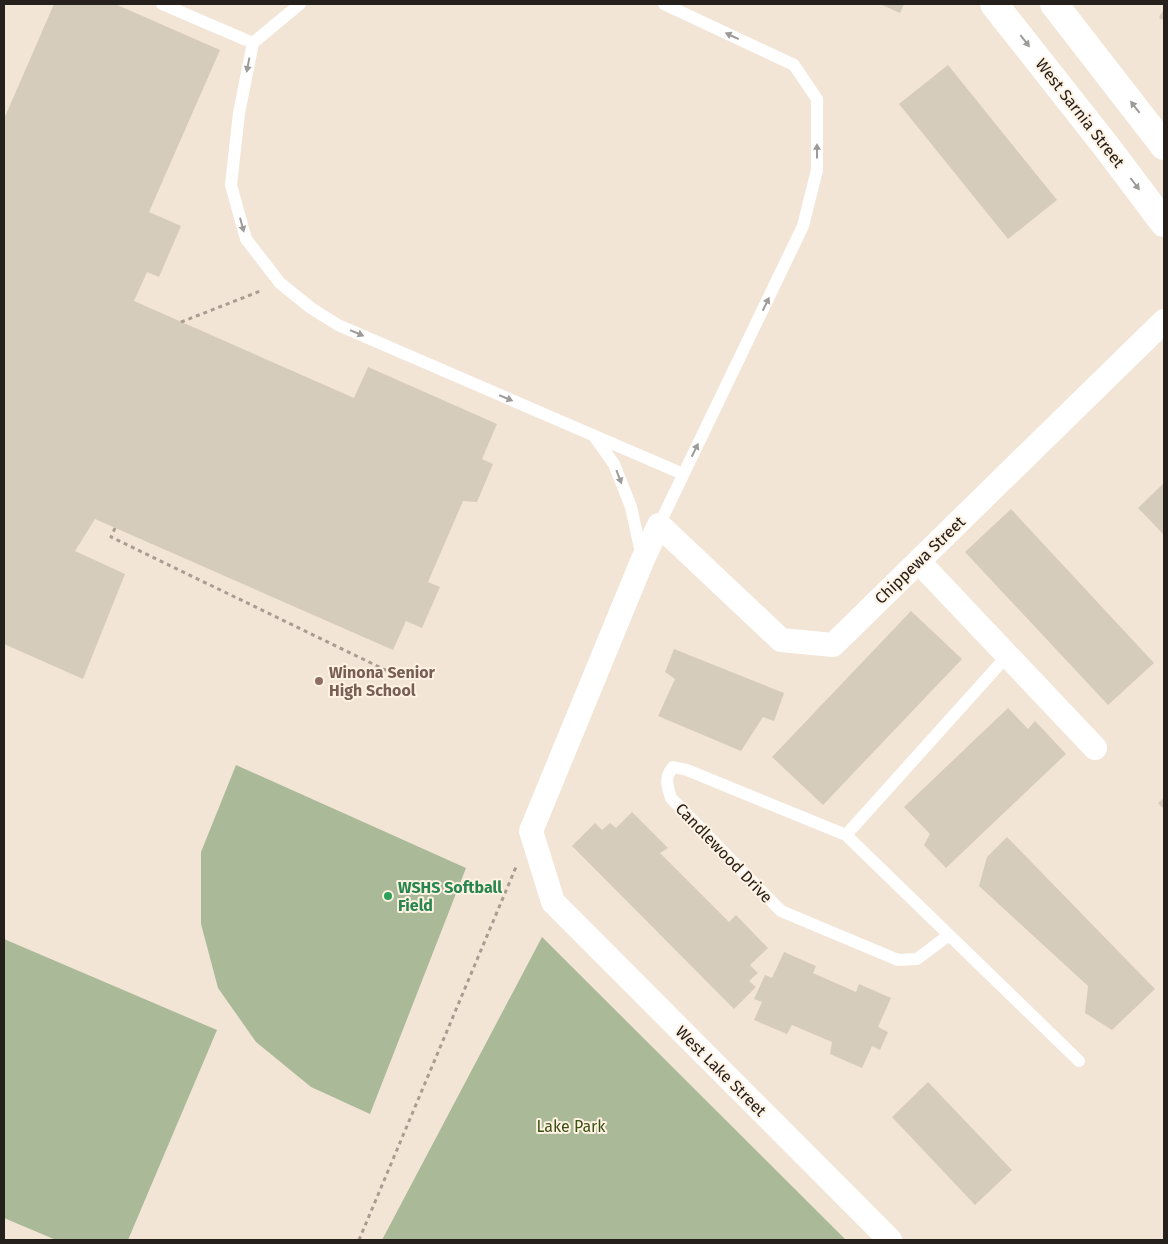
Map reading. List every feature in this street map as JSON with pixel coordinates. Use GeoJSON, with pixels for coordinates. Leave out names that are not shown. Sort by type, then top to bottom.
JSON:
{"type":"FeatureCollection","features":[{"type":"Feature","properties":{"kind":"street","name":"West Sarnia Street"},"geometry":{"type":"LineString","coordinates":[[994,4],[1100,138],[1164,223]]}},
{"type":"Feature","properties":{"kind":"street"},"geometry":{"type":"LineString","coordinates":[[1054,4],[1164,146]]}},
{"type":"Feature","properties":{"kind":"street","name":"Chippewa Street"},"geometry":{"type":"LineString","coordinates":[[659,525],[781,640],[833,645],[1164,321]]}},
{"type":"Feature","properties":{"kind":"street"},"geometry":{"type":"LineString","coordinates":[[532,831],[642,559],[659,525]]}},
{"type":"Feature","properties":{"kind":"street"},"geometry":{"type":"LineString","coordinates":[[919,562],[1095,748]]}},
{"type":"Feature","properties":{"kind":"street","name":"West Lake Street"},"geometry":{"type":"LineString","coordinates":[[532,831],[553,902],[890,1240]]}},
{"type":"Feature","properties":{"kind":"lane"},"geometry":{"type":"LineString","coordinates":[[162,4],[252,43]]}},
{"type":"Feature","properties":{"kind":"lane"},"geometry":{"type":"LineString","coordinates":[[300,4],[252,43],[239,113],[231,185],[246,239],[280,283],[311,308],[338,325],[683,474]]}},
{"type":"Feature","properties":{"kind":"lane"},"geometry":{"type":"LineString","coordinates":[[659,525],[803,226],[817,170],[818,99],[794,64],[664,4]]}},
{"type":"Feature","properties":{"kind":"lane"},"geometry":{"type":"LineString","coordinates":[[594,436],[614,464],[631,508],[642,559]]}},
{"type":"Feature","properties":{"kind":"lane"},"geometry":{"type":"LineString","coordinates":[[846,835],[1008,656]]}},
{"type":"Feature","properties":{"kind":"lane","name":"Candlewood Drive"},"geometry":{"type":"LineString","coordinates":[[949,935],[917,959],[898,960],[781,911],[671,798],[667,786],[667,774],[673,766],[687,770],[846,835],[949,935],[1079,1062]]}},
{"type":"Feature","properties":{"kind":"path"},"geometry":{"type":"LineString","coordinates":[[181,322],[280,283]]}},
{"type":"Feature","properties":{"kind":"path"},"geometry":{"type":"LineString","coordinates":[[115,528],[112,537],[400,677]]}},
{"type":"Feature","properties":{"kind":"path"},"geometry":{"type":"LineString","coordinates":[[359,1240],[532,831]]}},
{"type":"Feature","properties":{"kind":"green space"},"geometry":{"type":"Polygon","coordinates":[[[236,765],[466,868],[370,1114],[311,1087],[256,1042],[218,988],[201,924],[201,852],[236,765]]]}},
{"type":"Feature","properties":{"kind":"green space","name":"Lake Park"},"geometry":{"type":"Polygon","coordinates":[[[542,937],[846,1240],[382,1240],[542,937]]]}},
{"type":"Feature","properties":{"kind":"green space"},"geometry":{"type":"Polygon","coordinates":[[[4,939],[217,1030],[128,1240],[56,1240],[4,1218],[4,939]]]}},
{"type":"Feature","properties":{"kind":"building","name":"Winona Senior High School"},"geometry":{"type":"Polygon","coordinates":[[[54,4],[115,4],[220,50],[149,212],[181,226],[159,277],[147,272],[134,301],[354,398],[368,367],[497,424],[482,459],[493,464],[477,502],[463,501],[428,582],[440,587],[422,628],[406,621],[393,650],[95,519],[75,551],[125,574],[83,679],[4,644],[4,119],[54,4]]]}},
{"type":"Feature","properties":{"kind":"building"},"geometry":{"type":"Polygon","coordinates":[[[880,4],[904,4],[900,13],[880,4]]]}},
{"type":"Feature","properties":{"kind":"building"},"geometry":{"type":"Polygon","coordinates":[[[1164,8],[1164,20],[1159,18],[1164,8]]]}},
{"type":"Feature","properties":{"kind":"building"},"geometry":{"type":"Polygon","coordinates":[[[948,65],[1057,200],[1008,239],[899,104],[948,65]]]}},
{"type":"Feature","properties":{"kind":"building"},"geometry":{"type":"Polygon","coordinates":[[[1164,483],[1164,535],[1138,508],[1164,483]]]}},
{"type":"Feature","properties":{"kind":"building"},"geometry":{"type":"Polygon","coordinates":[[[1011,509],[1154,663],[1108,705],[965,552],[1011,509]]]}},
{"type":"Feature","properties":{"kind":"building"},"geometry":{"type":"Polygon","coordinates":[[[911,611],[962,659],[823,805],[772,757],[911,611]]]}},
{"type":"Feature","properties":{"kind":"building"},"geometry":{"type":"Polygon","coordinates":[[[674,649],[784,693],[774,721],[763,717],[741,751],[658,716],[675,679],[665,672],[674,649]]]}},
{"type":"Feature","properties":{"kind":"building"},"geometry":{"type":"Polygon","coordinates":[[[1008,708],[1028,729],[1035,721],[1066,754],[946,868],[924,845],[930,834],[904,807],[1008,708]]]}},
{"type":"Feature","properties":{"kind":"building"},"geometry":{"type":"Polygon","coordinates":[[[1164,798],[1164,809],[1158,803],[1164,798]]]}},
{"type":"Feature","properties":{"kind":"building"},"geometry":{"type":"Polygon","coordinates":[[[632,812],[668,848],[660,853],[729,922],[736,915],[768,948],[750,965],[758,973],[749,981],[756,987],[734,1009],[572,846],[595,823],[602,830],[610,823],[616,828],[632,812]]]}},
{"type":"Feature","properties":{"kind":"building"},"geometry":{"type":"Polygon","coordinates":[[[1007,837],[1155,989],[1112,1030],[1085,1013],[1088,986],[979,886],[987,857],[1007,837]]]}},
{"type":"Feature","properties":{"kind":"building"},"geometry":{"type":"Polygon","coordinates":[[[784,952],[816,966],[813,973],[856,992],[859,984],[891,998],[878,1027],[888,1032],[880,1050],[872,1046],[862,1068],[830,1054],[832,1042],[792,1025],[787,1034],[754,1020],[762,1002],[754,999],[765,975],[772,978],[784,952]]]}},
{"type":"Feature","properties":{"kind":"building"},"geometry":{"type":"Polygon","coordinates":[[[928,1082],[1012,1170],[975,1205],[892,1117],[928,1082]]]}},
{"type":"Feature","properties":{"kind":"place","name":"Winona Senior High School"},"geometry":{"type":"Point","coordinates":[319,681]}},
{"type":"Feature","properties":{"kind":"place","name":"WSHS Softball Field"},"geometry":{"type":"Point","coordinates":[388,896]}}]}
